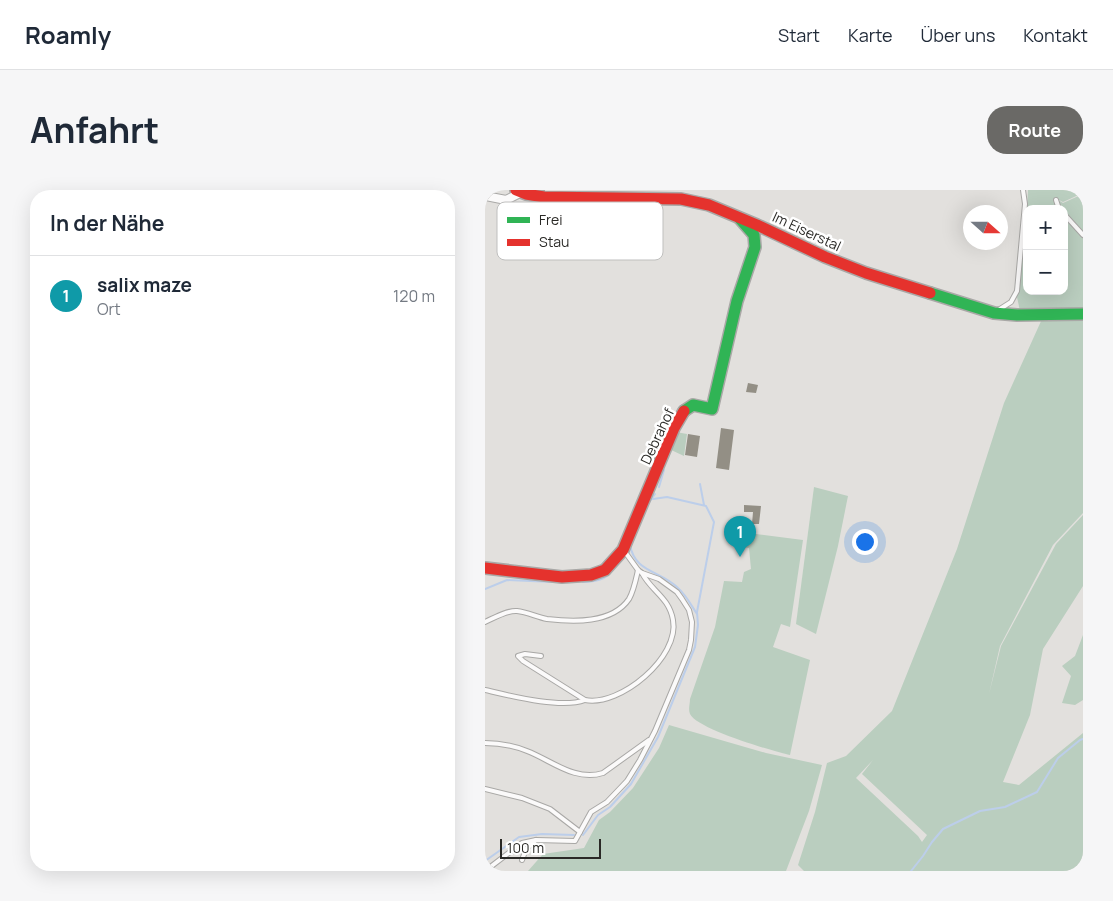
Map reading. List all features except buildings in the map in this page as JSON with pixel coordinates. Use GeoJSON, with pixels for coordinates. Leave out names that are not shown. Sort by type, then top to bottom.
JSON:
{"type":"FeatureCollection","features":[{"type":"Feature","properties":{"kind":"street","name":"Im Eiserstal"},"geometry":{"type":"LineString","coordinates":[[518,191],[532,196],[572,198],[683,194],[740,218],[825,258],[866,273],[994,313],[1017,315],[1083,314]]}},
{"type":"Feature","properties":{"kind":"street"},"geometry":{"type":"LineString","coordinates":[[485,196],[506,200],[518,191]]}},
{"type":"Feature","properties":{"kind":"street","name":"Debrahof"},"geometry":{"type":"LineString","coordinates":[[485,568],[553,576],[582,577],[593,576],[603,572],[613,564],[623,550],[674,428],[684,411],[693,405],[712,409],[737,301],[755,247],[754,235],[740,218]]}},
{"type":"Feature","properties":{"kind":"lane"},"geometry":{"type":"LineString","coordinates":[[994,313],[1011,302],[1017,290],[1025,204],[1023,190]]}},
{"type":"Feature","properties":{"kind":"lane"},"geometry":{"type":"LineString","coordinates":[[1056,200],[1058,205]]}},
{"type":"Feature","properties":{"kind":"lane"},"geometry":{"type":"LineString","coordinates":[[1068,218],[1083,235]]}},
{"type":"Feature","properties":{"kind":"lane"},"geometry":{"type":"LineString","coordinates":[[541,656],[525,654],[518,656],[585,700],[591,701],[602,700],[623,691],[647,675],[661,660],[671,643],[674,624],[671,609],[665,599],[644,578],[623,550]]}},
{"type":"Feature","properties":{"kind":"lane"},"geometry":{"type":"LineString","coordinates":[[485,622],[516,611],[546,619],[583,621],[601,618],[614,612],[628,600],[640,571]]}},
{"type":"Feature","properties":{"kind":"lane"},"geometry":{"type":"LineString","coordinates":[[489,868],[517,846],[536,840],[575,841],[591,812],[607,802],[627,781],[655,732],[689,650],[691,622],[689,610],[677,592],[659,578],[640,571]]}},
{"type":"Feature","properties":{"kind":"lane"},"geometry":{"type":"LineString","coordinates":[[485,690],[534,700],[576,704],[585,700]]}},
{"type":"Feature","properties":{"kind":"lane"},"geometry":{"type":"LineString","coordinates":[[485,743],[505,743],[528,751],[561,768],[588,775],[596,775],[603,773],[649,740]]}},
{"type":"Feature","properties":{"kind":"lane"},"geometry":{"type":"LineString","coordinates":[[485,789],[522,798],[550,809],[580,832]]}},
{"type":"Feature","properties":{"kind":"lane"},"geometry":{"type":"LineString","coordinates":[[522,860],[526,849],[536,840]]}},
{"type":"Feature","properties":{"kind":"green space"},"geometry":{"type":"Polygon","coordinates":[[[1028,190],[1083,190],[1083,193],[1063,202],[1055,198],[1063,203],[1083,194],[1083,310],[1020,311],[1017,297],[1023,247],[1023,295],[1068,295],[1068,205],[1027,205],[1028,190]]]}},
{"type":"Feature","properties":{"kind":"green space"},"geometry":{"type":"Polygon","coordinates":[[[1083,318],[1083,513],[1053,545],[1000,646],[989,694],[1001,646],[1056,544],[1083,515],[1083,586],[1043,649],[1030,715],[1003,782],[1019,785],[1083,733],[1083,871],[804,871],[798,865],[815,812],[827,763],[846,756],[892,711],[957,549],[1004,403],[1042,319],[1083,318]],[[873,760],[856,778],[918,836],[922,842],[927,835],[862,774],[873,760]]]}},
{"type":"Feature","properties":{"kind":"green space"},"geometry":{"type":"Polygon","coordinates":[[[676,432],[687,434],[684,456],[669,449],[676,432]]]}},
{"type":"Feature","properties":{"kind":"green space"},"geometry":{"type":"Polygon","coordinates":[[[814,487],[848,496],[838,546],[816,634],[796,624],[814,487]]]}},
{"type":"Feature","properties":{"kind":"green space"},"geometry":{"type":"Polygon","coordinates":[[[740,532],[803,540],[790,627],[781,624],[773,647],[810,660],[790,755],[720,733],[696,720],[689,712],[690,699],[715,627],[724,581],[742,582],[744,572],[751,569],[749,548],[740,547],[740,532]]]}},
{"type":"Feature","properties":{"kind":"green space"},"geometry":{"type":"Polygon","coordinates":[[[1083,635],[1083,700],[1075,705],[1062,703],[1071,676],[1062,666],[1075,656],[1083,635]]]}},
{"type":"Feature","properties":{"kind":"green space"},"geometry":{"type":"Polygon","coordinates":[[[669,725],[766,753],[822,765],[809,811],[786,871],[528,871],[543,854],[584,848],[599,820],[610,812],[633,788],[659,748],[669,725]]]}},
{"type":"Feature","properties":{"kind":"waterway"},"geometry":{"type":"LineString","coordinates":[[659,487],[664,470]]}},
{"type":"Feature","properties":{"kind":"waterway"},"geometry":{"type":"LineString","coordinates":[[700,484],[704,505]]}},
{"type":"Feature","properties":{"kind":"waterway"},"geometry":{"type":"LineString","coordinates":[[648,504],[655,494]]}},
{"type":"Feature","properties":{"kind":"waterway"},"geometry":{"type":"LineString","coordinates":[[583,835],[598,815],[610,807],[631,784],[658,737],[695,647],[698,625],[697,612],[714,522],[706,506],[667,497],[653,499]]}},
{"type":"Feature","properties":{"kind":"waterway"},"geometry":{"type":"LineString","coordinates":[[630,545],[637,561],[678,588],[697,614]]}},
{"type":"Feature","properties":{"kind":"waterway"},"geometry":{"type":"LineString","coordinates":[[583,582],[601,579],[610,573]]}},
{"type":"Feature","properties":{"kind":"waterway"},"geometry":{"type":"LineString","coordinates":[[485,589],[507,580],[553,582]]}},
{"type":"Feature","properties":{"kind":"waterway"},"geometry":{"type":"LineString","coordinates":[[911,871],[943,829],[980,811],[1005,807],[1037,792],[1058,758],[1083,739]]}},
{"type":"Feature","properties":{"kind":"waterway"},"geometry":{"type":"LineString","coordinates":[[485,861],[519,837],[542,834],[574,835]]}},
{"type":"Feature","properties":{"kind":"traffic: fast"},"geometry":{"type":"LineString","coordinates":[[684,411],[693,405],[712,409],[737,301],[755,247],[754,235],[740,219]]}},
{"type":"Feature","properties":{"kind":"traffic: fast"},"geometry":{"type":"LineString","coordinates":[[930,293],[994,313],[1017,315],[1083,314]]}},
{"type":"Feature","properties":{"kind":"traffic: jam"},"geometry":{"type":"LineString","coordinates":[[516,190],[544,197],[681,199],[709,205],[825,257],[866,273],[930,293]]}},
{"type":"Feature","properties":{"kind":"traffic: jam"},"geometry":{"type":"LineString","coordinates":[[485,568],[562,577],[591,575],[605,570],[623,550],[674,428],[684,411]]}},
{"type":"Feature","properties":{"kind":"place","name":"salix maze"},"geometry":{"type":"Point","coordinates":[740,557]}}]}
